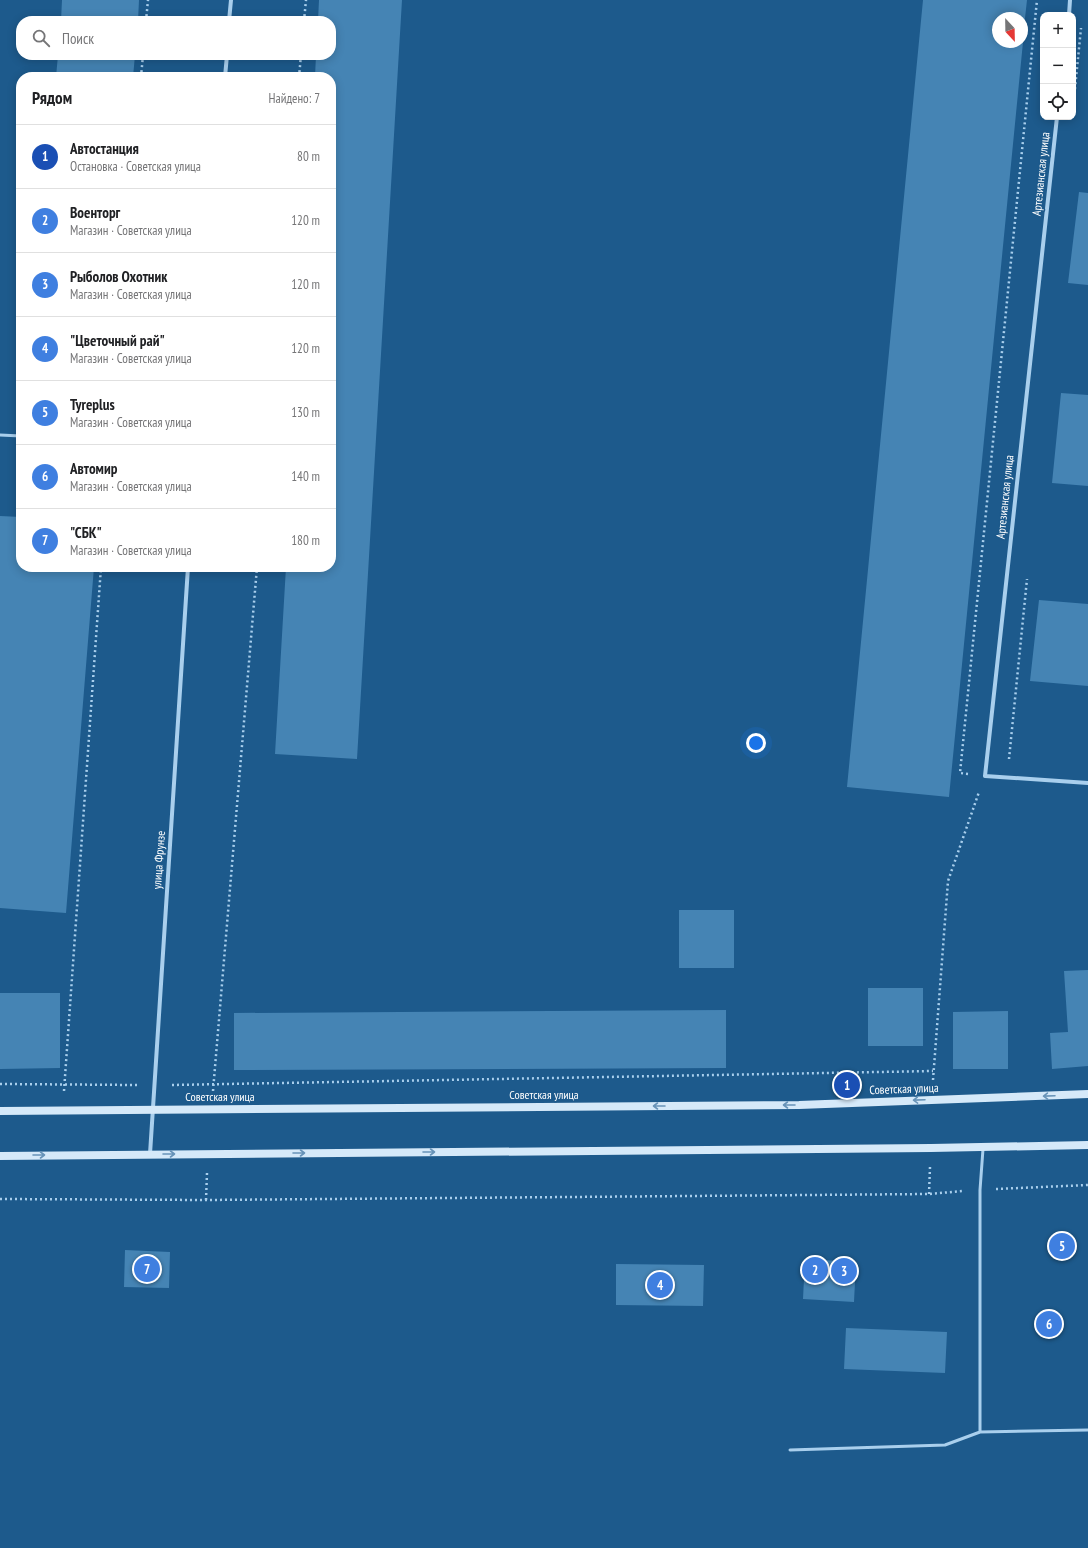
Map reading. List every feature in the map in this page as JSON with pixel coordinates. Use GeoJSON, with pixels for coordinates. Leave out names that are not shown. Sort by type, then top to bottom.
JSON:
{"type":"FeatureCollection","features":[{"type":"Feature","properties":{"kind":"street"},"geometry":{"type":"LineString","coordinates":[[229,16],[231,0]]}},
{"type":"Feature","properties":{"kind":"street"},"geometry":{"type":"LineString","coordinates":[[1069,12],[1070,0]]}},
{"type":"Feature","properties":{"kind":"street"},"geometry":{"type":"LineString","coordinates":[[225,72],[227,60]]}},
{"type":"Feature","properties":{"kind":"street","name":"Артезианская улица"},"geometry":{"type":"LineString","coordinates":[[985,776],[1057,120]]}},
{"type":"Feature","properties":{"kind":"street","name":"улица Фрунзе"},"geometry":{"type":"LineString","coordinates":[[150,1154],[188,572]]}},
{"type":"Feature","properties":{"kind":"street"},"geometry":{"type":"LineString","coordinates":[[985,776],[1088,782]]}},
{"type":"Feature","properties":{"kind":"street","name":"Советская улица"},"geometry":{"type":"LineString","coordinates":[[0,1111],[799,1105],[1088,1094]]}},
{"type":"Feature","properties":{"kind":"street"},"geometry":{"type":"LineString","coordinates":[[0,1156],[931,1148],[1088,1145]]}},
{"type":"Feature","properties":{"kind":"lane"},"geometry":{"type":"LineString","coordinates":[[0,435],[16,436]]}},
{"type":"Feature","properties":{"kind":"lane"},"geometry":{"type":"LineString","coordinates":[[980,1432],[980,1190],[983,1146]]}},
{"type":"Feature","properties":{"kind":"lane"},"geometry":{"type":"LineString","coordinates":[[790,1450],[945,1445],[980,1432],[1088,1430]]}},
{"type":"Feature","properties":{"kind":"path"},"geometry":{"type":"LineString","coordinates":[[146,16],[148,0]]}},
{"type":"Feature","properties":{"kind":"path"},"geometry":{"type":"LineString","coordinates":[[304,16],[306,0]]}},
{"type":"Feature","properties":{"kind":"path"},"geometry":{"type":"LineString","coordinates":[[932,1100],[948,881],[985,776],[960,773],[1037,0]]}},
{"type":"Feature","properties":{"kind":"path"},"geometry":{"type":"LineString","coordinates":[[1076,84],[1082,22]]}},
{"type":"Feature","properties":{"kind":"path"},"geometry":{"type":"LineString","coordinates":[[141,72],[143,60]]}},
{"type":"Feature","properties":{"kind":"path"},"geometry":{"type":"LineString","coordinates":[[299,72],[301,60]]}},
{"type":"Feature","properties":{"kind":"path"},"geometry":{"type":"LineString","coordinates":[[62,1110],[101,572]]}},
{"type":"Feature","properties":{"kind":"path"},"geometry":{"type":"LineString","coordinates":[[211,1109],[257,572]]}},
{"type":"Feature","properties":{"kind":"path"},"geometry":{"type":"LineString","coordinates":[[0,1084],[155,1086],[933,1071]]}},
{"type":"Feature","properties":{"kind":"path"},"geometry":{"type":"LineString","coordinates":[[929,1194],[931,1148]]}},
{"type":"Feature","properties":{"kind":"path"},"geometry":{"type":"LineString","coordinates":[[206,1200],[207,1154]]}},
{"type":"Feature","properties":{"kind":"path"},"geometry":{"type":"LineString","coordinates":[[0,1199],[206,1200],[929,1194],[1088,1185]]}},
{"type":"Feature","properties":{"kind":"building"},"geometry":{"type":"Polygon","coordinates":[[[62,0],[139,0],[138,16],[61,16],[62,0]]]}},
{"type":"Feature","properties":{"kind":"building"},"geometry":{"type":"Polygon","coordinates":[[[319,0],[402,0],[357,759],[275,754],[286,572],[336,572],[336,72],[315,72],[316,60],[336,60],[336,16],[318,16],[319,0]]]}},
{"type":"Feature","properties":{"kind":"building"},"geometry":{"type":"Polygon","coordinates":[[[923,0],[1027,0],[1026,12],[992,12],[992,48],[1022,48],[949,797],[847,787],[923,0]]]}},
{"type":"Feature","properties":{"kind":"building"},"geometry":{"type":"Polygon","coordinates":[[[58,60],[135,60],[133,72],[56,72],[58,60]]]}},
{"type":"Feature","properties":{"kind":"building"},"geometry":{"type":"Polygon","coordinates":[[[1079,192],[1088,193],[1088,285],[1068,283],[1079,192]]]}},
{"type":"Feature","properties":{"kind":"building"},"geometry":{"type":"Polygon","coordinates":[[[1061,393],[1088,395],[1088,486],[1052,483],[1061,393]]]}},
{"type":"Feature","properties":{"kind":"building"},"geometry":{"type":"Polygon","coordinates":[[[0,516],[16,517],[16,572],[94,572],[66,913],[0,908],[0,516]]]}},
{"type":"Feature","properties":{"kind":"building"},"geometry":{"type":"Polygon","coordinates":[[[1039,600],[1088,604],[1088,686],[1030,681],[1039,600]]]}},
{"type":"Feature","properties":{"kind":"building"},"geometry":{"type":"Polygon","coordinates":[[[679,910],[734,910],[734,968],[679,968],[679,910]]]}},
{"type":"Feature","properties":{"kind":"building"},"geometry":{"type":"Polygon","coordinates":[[[1088,970],[1088,1066],[1052,1069],[1050,1033],[1068,1032],[1064,971],[1088,970]]]}},
{"type":"Feature","properties":{"kind":"building"},"geometry":{"type":"Polygon","coordinates":[[[868,988],[923,988],[923,1046],[868,1046],[868,988]]]}},
{"type":"Feature","properties":{"kind":"building"},"geometry":{"type":"Polygon","coordinates":[[[0,993],[60,993],[60,1068],[0,1069],[0,993]]]}},
{"type":"Feature","properties":{"kind":"building"},"geometry":{"type":"Polygon","coordinates":[[[726,1010],[726,1068],[234,1070],[234,1013],[726,1010]]]}},
{"type":"Feature","properties":{"kind":"building"},"geometry":{"type":"Polygon","coordinates":[[[1008,1011],[1008,1069],[953,1069],[953,1012],[1008,1011]]]}},
{"type":"Feature","properties":{"kind":"building"},"geometry":{"type":"Polygon","coordinates":[[[125,1250],[170,1252],[169,1288],[124,1287],[125,1250]]]}},
{"type":"Feature","properties":{"kind":"building"},"geometry":{"type":"Polygon","coordinates":[[[805,1259],[856,1262],[854,1302],[803,1299],[805,1259]]]}},
{"type":"Feature","properties":{"kind":"building"},"geometry":{"type":"Polygon","coordinates":[[[616,1264],[704,1265],[703,1306],[616,1305],[616,1264]]]}},
{"type":"Feature","properties":{"kind":"building"},"geometry":{"type":"Polygon","coordinates":[[[846,1328],[947,1332],[945,1373],[844,1369],[846,1328]]]}},
{"type":"Feature","properties":{"kind":"place","name":"Автостанция"},"geometry":{"type":"Point","coordinates":[847,1085]}},
{"type":"Feature","properties":{"kind":"place","name":"Tyreplus"},"geometry":{"type":"Point","coordinates":[1062,1246]}},
{"type":"Feature","properties":{"kind":"place","name":"\"СБК\""},"geometry":{"type":"Point","coordinates":[147,1269]}},
{"type":"Feature","properties":{"kind":"place","name":"Военторг"},"geometry":{"type":"Point","coordinates":[815,1270]}},
{"type":"Feature","properties":{"kind":"place","name":"Рыболов Охотник"},"geometry":{"type":"Point","coordinates":[844,1271]}},
{"type":"Feature","properties":{"kind":"place","name":"\"Цветочный рай\""},"geometry":{"type":"Point","coordinates":[660,1285]}},
{"type":"Feature","properties":{"kind":"place","name":"Автомир"},"geometry":{"type":"Point","coordinates":[1049,1324]}}]}
